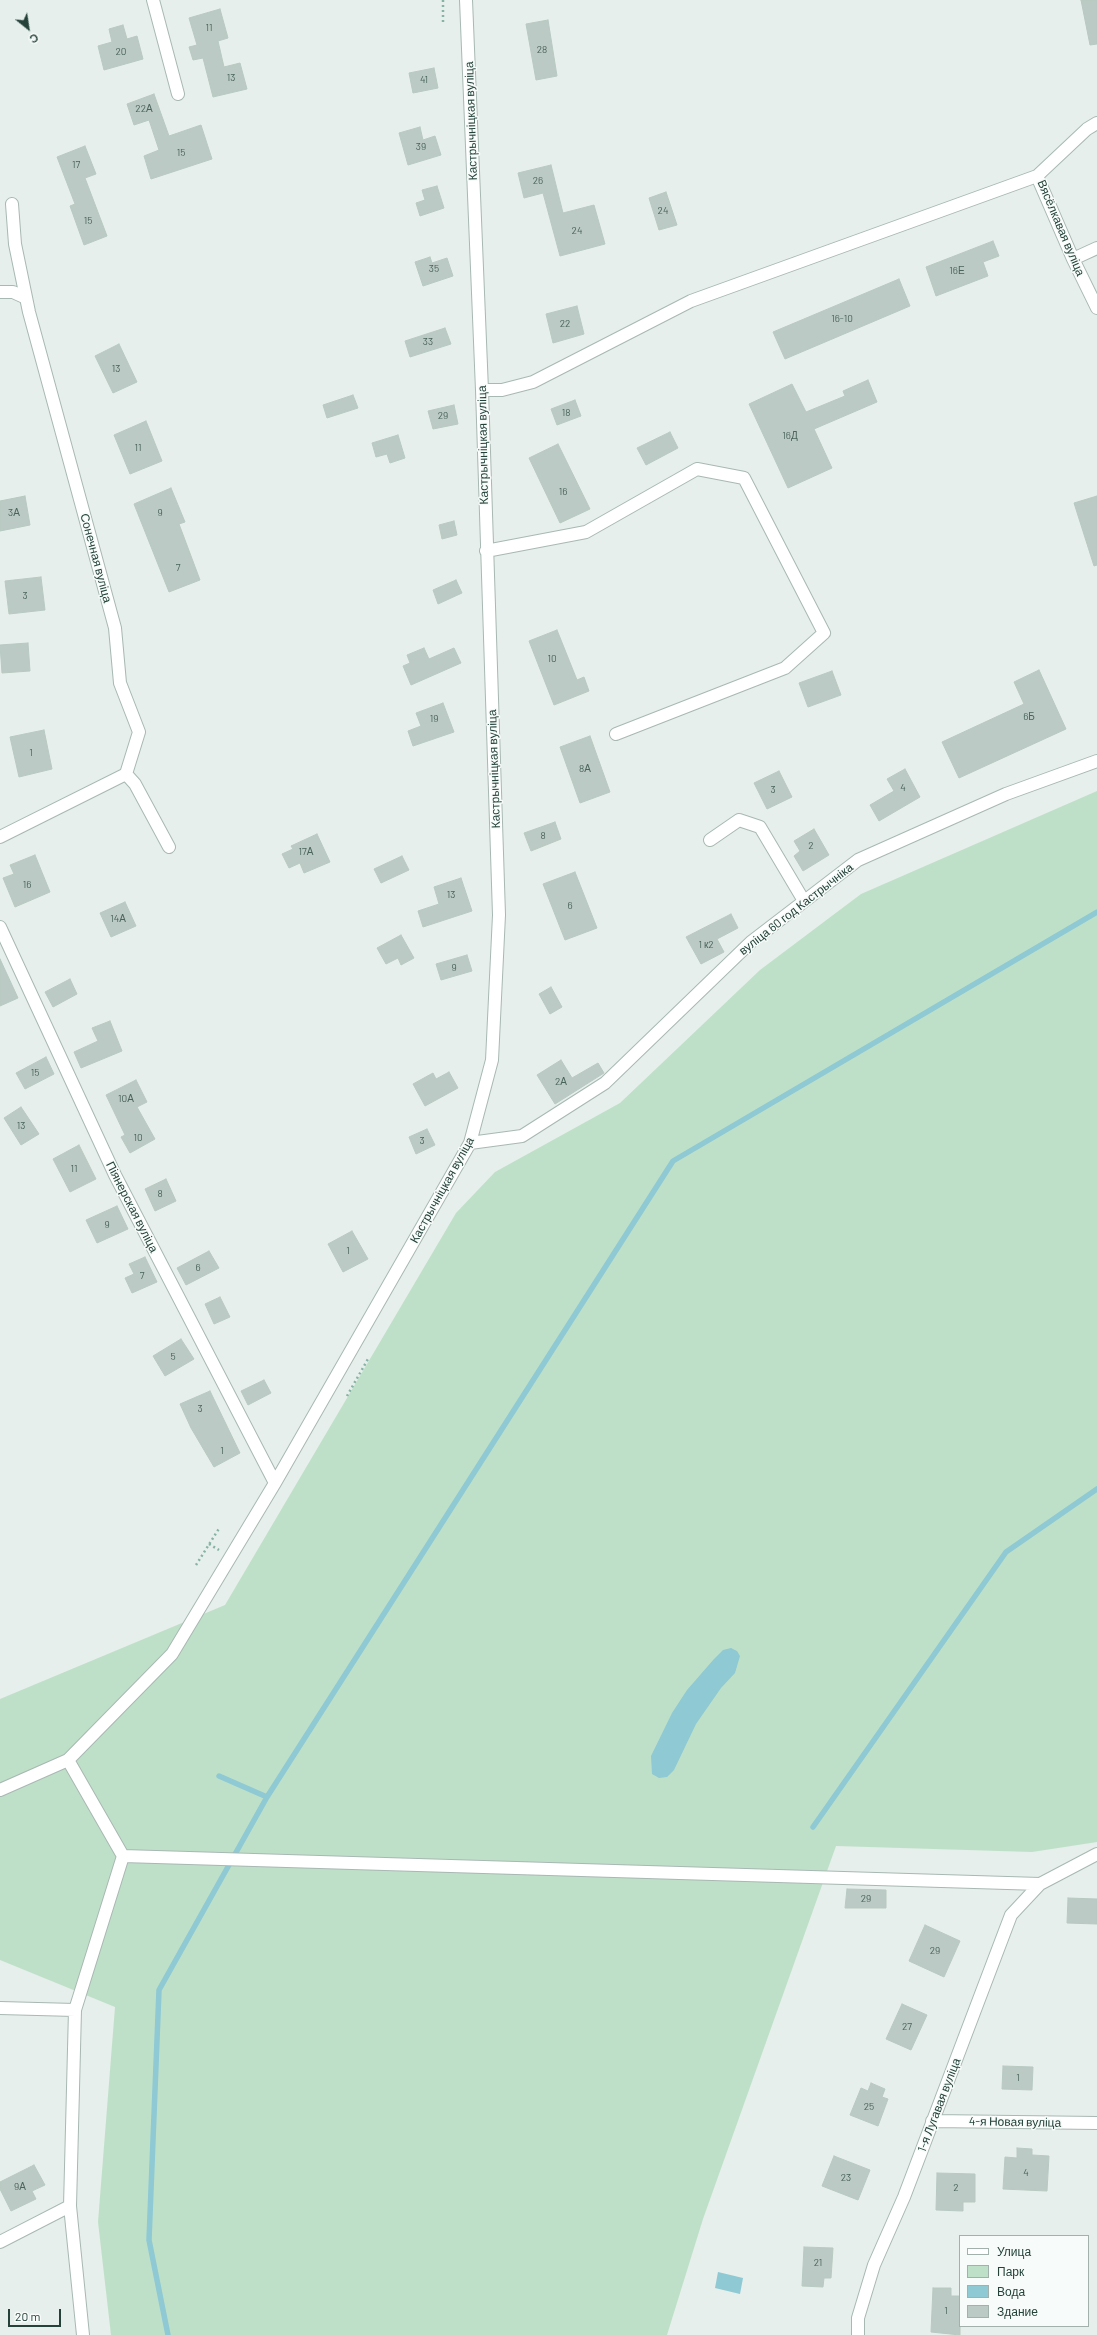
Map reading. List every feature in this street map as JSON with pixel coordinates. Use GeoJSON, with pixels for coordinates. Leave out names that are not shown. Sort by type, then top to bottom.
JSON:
{"type":"FeatureCollection","features":[{"type":"Feature","properties":{"kind":"street"},"geometry":{"type":"LineString","coordinates":[[153,0],[178,94]]}},
{"type":"Feature","properties":{"kind":"street","name":"Кастрычніцкая вуліца"},"geometry":{"type":"LineString","coordinates":[[68,1760],[172,1654],[275,1483],[470,1143],[492,1060],[499,915],[486,551],[482,390],[466,0]]}},
{"type":"Feature","properties":{"kind":"street","name":"Вясёлкавая вуліца"},"geometry":{"type":"LineString","coordinates":[[1097,123],[1087,129],[1038,176],[1073,259],[1097,308]]}},
{"type":"Feature","properties":{"kind":"street"},"geometry":{"type":"LineString","coordinates":[[482,390],[502,390],[533,382],[691,301],[1038,176]]}},
{"type":"Feature","properties":{"kind":"street","name":"Сонечная вуліца"},"geometry":{"type":"LineString","coordinates":[[12,204],[15,244],[26,298],[116,628],[120,683],[140,732],[126,774]]}},
{"type":"Feature","properties":{"kind":"street"},"geometry":{"type":"LineString","coordinates":[[1073,259],[1097,248]]}},
{"type":"Feature","properties":{"kind":"street"},"geometry":{"type":"LineString","coordinates":[[0,292],[13,292],[26,298]]}},
{"type":"Feature","properties":{"kind":"street"},"geometry":{"type":"LineString","coordinates":[[486,551],[586,532],[697,469],[744,478],[824,633],[785,668],[616,734]]}},
{"type":"Feature","properties":{"kind":"street","name":"вуліца 60 год Кастрычніка"},"geometry":{"type":"LineString","coordinates":[[470,1143],[522,1136],[605,1083],[751,942],[858,860],[1006,794],[1097,762]]}},
{"type":"Feature","properties":{"kind":"street"},"geometry":{"type":"LineString","coordinates":[[0,837],[126,774],[135,784],[169,847]]}},
{"type":"Feature","properties":{"kind":"street"},"geometry":{"type":"LineString","coordinates":[[710,840],[739,820],[760,827],[804,901]]}},
{"type":"Feature","properties":{"kind":"street","name":"Піянерская вуліца"},"geometry":{"type":"LineString","coordinates":[[0,927],[116,1175],[275,1483]]}},
{"type":"Feature","properties":{"kind":"street"},"geometry":{"type":"LineString","coordinates":[[0,1790],[68,1760],[123,1856],[75,2010],[70,2206],[83,2335]]}},
{"type":"Feature","properties":{"kind":"street"},"geometry":{"type":"LineString","coordinates":[[123,1856],[1040,1884],[1097,1854]]}},
{"type":"Feature","properties":{"kind":"street","name":"1-я Лугавая вуліца"},"geometry":{"type":"LineString","coordinates":[[858,2335],[858,2318],[874,2265],[904,2197],[932,2120],[1012,1915],[1040,1884]]}},
{"type":"Feature","properties":{"kind":"street"},"geometry":{"type":"LineString","coordinates":[[0,2008],[75,2010]]}},
{"type":"Feature","properties":{"kind":"street","name":"4-я Новая вуліца"},"geometry":{"type":"LineString","coordinates":[[932,2120],[1097,2122]]}},
{"type":"Feature","properties":{"kind":"street"},"geometry":{"type":"LineString","coordinates":[[0,2242],[70,2206]]}},
{"type":"Feature","properties":{"kind":"path"},"geometry":{"type":"LineString","coordinates":[[443,0],[443,25]]}},
{"type":"Feature","properties":{"kind":"path"},"geometry":{"type":"LineString","coordinates":[[347,1396],[368,1359]]}},
{"type":"Feature","properties":{"kind":"path"},"geometry":{"type":"LineString","coordinates":[[196,1565],[220,1527]]}},
{"type":"Feature","properties":{"kind":"green space"},"geometry":{"type":"Polygon","coordinates":[[[1097,791],[1097,1842],[1032,1852],[836,1846],[703,2219],[667,2335],[111,2335],[98,2222],[115,2007],[0,1960],[0,1699],[225,1605],[456,1213],[495,1172],[620,1103],[760,970],[861,894],[1097,791]]]}},
{"type":"Feature","properties":{"kind":"water"},"geometry":{"type":"Polygon","coordinates":[[[731,1648],[737,1651],[740,1656],[735,1673],[721,1688],[696,1724],[674,1770],[667,1777],[659,1778],[652,1774],[651,1756],[672,1713],[687,1690],[714,1659],[723,1650],[731,1648]]]}},
{"type":"Feature","properties":{"kind":"water"},"geometry":{"type":"Polygon","coordinates":[[[718,2272],[743,2278],[740,2294],[715,2288],[718,2272]]]}},
{"type":"Feature","properties":{"kind":"building"},"geometry":{"type":"Polygon","coordinates":[[[1081,0],[1097,0],[1097,44],[1090,45],[1081,0]]]}},
{"type":"Feature","properties":{"kind":"building"},"geometry":{"type":"Polygon","coordinates":[[[220,9],[228,38],[218,41],[224,67],[240,63],[247,89],[213,97],[203,58],[193,60],[189,47],[197,45],[189,18],[220,9]]]}},
{"type":"Feature","properties":{"kind":"building"},"geometry":{"type":"Polygon","coordinates":[[[548,20],[557,76],[536,80],[526,24],[548,20]]]}},
{"type":"Feature","properties":{"kind":"building"},"geometry":{"type":"Polygon","coordinates":[[[123,25],[127,39],[137,36],[143,59],[104,70],[98,46],[112,42],[109,29],[123,25]]]}},
{"type":"Feature","properties":{"kind":"building"},"geometry":{"type":"Polygon","coordinates":[[[434,68],[438,88],[413,93],[409,73],[434,68]]]}},
{"type":"Feature","properties":{"kind":"building"},"geometry":{"type":"Polygon","coordinates":[[[154,94],[169,136],[201,125],[212,159],[151,179],[144,156],[159,150],[149,120],[134,125],[127,104],[154,94]]]}},
{"type":"Feature","properties":{"kind":"building"},"geometry":{"type":"Polygon","coordinates":[[[420,127],[423,140],[435,136],[441,155],[408,165],[399,133],[420,127]]]}},
{"type":"Feature","properties":{"kind":"building"},"geometry":{"type":"Polygon","coordinates":[[[85,146],[96,174],[85,178],[107,236],[84,245],[70,206],[75,204],[57,157],[85,146]]]}},
{"type":"Feature","properties":{"kind":"building"},"geometry":{"type":"Polygon","coordinates":[[[551,165],[563,213],[594,205],[605,244],[560,256],[543,193],[524,198],[518,173],[551,165]]]}},
{"type":"Feature","properties":{"kind":"building"},"geometry":{"type":"Polygon","coordinates":[[[437,186],[444,208],[420,216],[416,203],[425,200],[422,190],[437,186]]]}},
{"type":"Feature","properties":{"kind":"building"},"geometry":{"type":"Polygon","coordinates":[[[666,192],[677,225],[659,230],[649,198],[666,192]]]}},
{"type":"Feature","properties":{"kind":"building"},"geometry":{"type":"Polygon","coordinates":[[[993,241],[999,256],[983,262],[988,276],[936,296],[926,267],[993,241]]]}},
{"type":"Feature","properties":{"kind":"building"},"geometry":{"type":"Polygon","coordinates":[[[430,257],[432,263],[447,258],[453,276],[423,286],[415,262],[430,257]]]}},
{"type":"Feature","properties":{"kind":"building"},"geometry":{"type":"Polygon","coordinates":[[[899,279],[910,306],[785,359],[773,332],[899,279]]]}},
{"type":"Feature","properties":{"kind":"building"},"geometry":{"type":"Polygon","coordinates":[[[577,306],[584,334],[553,343],[546,314],[577,306]]]}},
{"type":"Feature","properties":{"kind":"building"},"geometry":{"type":"Polygon","coordinates":[[[445,328],[451,344],[410,357],[405,341],[445,328]]]}},
{"type":"Feature","properties":{"kind":"building"},"geometry":{"type":"Polygon","coordinates":[[[119,344],[137,382],[113,393],[95,356],[119,344]]]}},
{"type":"Feature","properties":{"kind":"building"},"geometry":{"type":"Polygon","coordinates":[[[868,380],[877,402],[814,429],[832,468],[788,488],[749,404],[792,384],[806,412],[845,396],[843,391],[868,380]]]}},
{"type":"Feature","properties":{"kind":"building"},"geometry":{"type":"Polygon","coordinates":[[[353,395],[358,408],[327,418],[323,405],[353,395]]]}},
{"type":"Feature","properties":{"kind":"building"},"geometry":{"type":"Polygon","coordinates":[[[575,400],[581,416],[557,425],[551,409],[575,400]]]}},
{"type":"Feature","properties":{"kind":"building"},"geometry":{"type":"Polygon","coordinates":[[[454,405],[458,424],[433,429],[428,411],[454,405]]]}},
{"type":"Feature","properties":{"kind":"building"},"geometry":{"type":"Polygon","coordinates":[[[146,421],[162,461],[130,474],[114,435],[146,421]]]}},
{"type":"Feature","properties":{"kind":"building"},"geometry":{"type":"Polygon","coordinates":[[[670,432],[678,448],[646,465],[637,448],[670,432]]]}},
{"type":"Feature","properties":{"kind":"building"},"geometry":{"type":"Polygon","coordinates":[[[398,435],[405,458],[390,463],[387,454],[376,457],[372,443],[398,435]]]}},
{"type":"Feature","properties":{"kind":"building"},"geometry":{"type":"Polygon","coordinates":[[[558,444],[590,509],[560,523],[529,458],[558,444]]]}},
{"type":"Feature","properties":{"kind":"building"},"geometry":{"type":"Polygon","coordinates":[[[171,488],[185,522],[179,524],[200,580],[169,592],[134,504],[171,488]]]}},
{"type":"Feature","properties":{"kind":"building"},"geometry":{"type":"Polygon","coordinates":[[[25,496],[30,525],[0,531],[0,501],[25,496]]]}},
{"type":"Feature","properties":{"kind":"building"},"geometry":{"type":"Polygon","coordinates":[[[1097,496],[1097,565],[1094,566],[1074,503],[1097,496]]]}},
{"type":"Feature","properties":{"kind":"building"},"geometry":{"type":"Polygon","coordinates":[[[454,521],[457,535],[442,539],[439,525],[454,521]]]}},
{"type":"Feature","properties":{"kind":"building"},"geometry":{"type":"Polygon","coordinates":[[[41,577],[45,610],[9,614],[5,581],[41,577]]]}},
{"type":"Feature","properties":{"kind":"building"},"geometry":{"type":"Polygon","coordinates":[[[456,580],[462,593],[438,604],[433,590],[456,580]]]}},
{"type":"Feature","properties":{"kind":"building"},"geometry":{"type":"Polygon","coordinates":[[[557,630],[577,680],[584,677],[589,691],[554,705],[529,641],[557,630]]]}},
{"type":"Feature","properties":{"kind":"building"},"geometry":{"type":"Polygon","coordinates":[[[28,643],[30,671],[2,673],[0,645],[28,643]]]}},
{"type":"Feature","properties":{"kind":"building"},"geometry":{"type":"Polygon","coordinates":[[[424,648],[429,659],[454,648],[461,663],[411,685],[403,666],[410,663],[407,655],[424,648]]]}},
{"type":"Feature","properties":{"kind":"building"},"geometry":{"type":"Polygon","coordinates":[[[1039,670],[1066,729],[959,778],[942,742],[1024,704],[1014,682],[1039,670]]]}},
{"type":"Feature","properties":{"kind":"building"},"geometry":{"type":"Polygon","coordinates":[[[832,671],[841,695],[808,707],[799,683],[832,671]]]}},
{"type":"Feature","properties":{"kind":"building"},"geometry":{"type":"Polygon","coordinates":[[[443,703],[454,732],[413,746],[408,731],[421,726],[416,713],[443,703]]]}},
{"type":"Feature","properties":{"kind":"building"},"geometry":{"type":"Polygon","coordinates":[[[44,730],[52,769],[19,777],[10,737],[44,730]]]}},
{"type":"Feature","properties":{"kind":"building"},"geometry":{"type":"Polygon","coordinates":[[[590,736],[610,792],[580,803],[560,747],[590,736]]]}},
{"type":"Feature","properties":{"kind":"building"},"geometry":{"type":"Polygon","coordinates":[[[905,769],[920,797],[879,821],[870,805],[894,791],[887,779],[905,769]]]}},
{"type":"Feature","properties":{"kind":"building"},"geometry":{"type":"Polygon","coordinates":[[[779,771],[792,797],[767,809],[754,783],[779,771]]]}},
{"type":"Feature","properties":{"kind":"building"},"geometry":{"type":"Polygon","coordinates":[[[555,822],[561,839],[531,851],[524,833],[555,822]]]}},
{"type":"Feature","properties":{"kind":"building"},"geometry":{"type":"Polygon","coordinates":[[[814,829],[829,855],[803,871],[794,856],[800,851],[794,841],[814,829]]]}},
{"type":"Feature","properties":{"kind":"building"},"geometry":{"type":"Polygon","coordinates":[[[317,834],[330,862],[304,873],[300,863],[289,868],[282,854],[293,849],[291,846],[317,834]]]}},
{"type":"Feature","properties":{"kind":"building"},"geometry":{"type":"Polygon","coordinates":[[[35,855],[50,892],[15,907],[3,878],[14,874],[10,865],[35,855]]]}},
{"type":"Feature","properties":{"kind":"building"},"geometry":{"type":"Polygon","coordinates":[[[402,856],[409,870],[381,883],[374,869],[402,856]]]}},
{"type":"Feature","properties":{"kind":"building"},"geometry":{"type":"Polygon","coordinates":[[[575,872],[597,928],[565,940],[543,884],[575,872]]]}},
{"type":"Feature","properties":{"kind":"building"},"geometry":{"type":"Polygon","coordinates":[[[461,878],[472,911],[423,927],[418,911],[439,904],[434,887],[461,878]]]}},
{"type":"Feature","properties":{"kind":"building"},"geometry":{"type":"Polygon","coordinates":[[[125,902],[136,926],[111,937],[100,913],[125,902]]]}},
{"type":"Feature","properties":{"kind":"building"},"geometry":{"type":"Polygon","coordinates":[[[731,914],[738,928],[717,939],[724,952],[701,964],[686,937],[731,914]]]}},
{"type":"Feature","properties":{"kind":"building"},"geometry":{"type":"Polygon","coordinates":[[[401,935],[414,958],[401,965],[398,958],[386,964],[377,948],[401,935]]]}},
{"type":"Feature","properties":{"kind":"building"},"geometry":{"type":"Polygon","coordinates":[[[467,955],[472,971],[441,980],[436,964],[467,955]]]}},
{"type":"Feature","properties":{"kind":"building"},"geometry":{"type":"Polygon","coordinates":[[[0,959],[18,998],[0,1006],[0,959]]]}},
{"type":"Feature","properties":{"kind":"building"},"geometry":{"type":"Polygon","coordinates":[[[70,979],[77,994],[53,1007],[45,992],[70,979]]]}},
{"type":"Feature","properties":{"kind":"building"},"geometry":{"type":"Polygon","coordinates":[[[551,987],[562,1007],[550,1014],[539,994],[551,987]]]}},
{"type":"Feature","properties":{"kind":"building"},"geometry":{"type":"Polygon","coordinates":[[[110,1021],[122,1051],[81,1068],[74,1052],[98,1041],[92,1028],[110,1021]]]}},
{"type":"Feature","properties":{"kind":"building"},"geometry":{"type":"Polygon","coordinates":[[[46,1057],[54,1074],[25,1089],[16,1073],[46,1057]]]}},
{"type":"Feature","properties":{"kind":"building"},"geometry":{"type":"Polygon","coordinates":[[[561,1060],[572,1078],[598,1063],[604,1073],[555,1104],[537,1075],[561,1060]]]}},
{"type":"Feature","properties":{"kind":"building"},"geometry":{"type":"Polygon","coordinates":[[[449,1072],[458,1088],[425,1106],[413,1084],[433,1073],[436,1079],[449,1072]]]}},
{"type":"Feature","properties":{"kind":"building"},"geometry":{"type":"Polygon","coordinates":[[[136,1080],[147,1102],[137,1107],[155,1139],[130,1153],[121,1137],[125,1135],[106,1095],[136,1080]]]}},
{"type":"Feature","properties":{"kind":"building"},"geometry":{"type":"Polygon","coordinates":[[[21,1107],[39,1134],[21,1145],[4,1118],[21,1107]]]}},
{"type":"Feature","properties":{"kind":"building"},"geometry":{"type":"Polygon","coordinates":[[[427,1129],[435,1145],[416,1154],[409,1137],[427,1129]]]}},
{"type":"Feature","properties":{"kind":"building"},"geometry":{"type":"Polygon","coordinates":[[[79,1145],[96,1179],[70,1192],[53,1159],[79,1145]]]}},
{"type":"Feature","properties":{"kind":"building"},"geometry":{"type":"Polygon","coordinates":[[[166,1179],[176,1201],[155,1211],[145,1189],[166,1179]]]}},
{"type":"Feature","properties":{"kind":"building"},"geometry":{"type":"Polygon","coordinates":[[[117,1206],[128,1229],[97,1243],[86,1220],[117,1206]]]}},
{"type":"Feature","properties":{"kind":"building"},"geometry":{"type":"Polygon","coordinates":[[[352,1231],[368,1259],[343,1272],[328,1244],[352,1231]]]}},
{"type":"Feature","properties":{"kind":"building"},"geometry":{"type":"Polygon","coordinates":[[[209,1251],[219,1268],[186,1285],[177,1268],[209,1251]]]}},
{"type":"Feature","properties":{"kind":"building"},"geometry":{"type":"Polygon","coordinates":[[[145,1257],[157,1282],[132,1293],[125,1278],[134,1274],[129,1264],[145,1257]]]}},
{"type":"Feature","properties":{"kind":"building"},"geometry":{"type":"Polygon","coordinates":[[[220,1297],[230,1317],[214,1324],[205,1304],[220,1297]]]}},
{"type":"Feature","properties":{"kind":"building"},"geometry":{"type":"Polygon","coordinates":[[[181,1339],[194,1359],[165,1376],[153,1356],[181,1339]]]}},
{"type":"Feature","properties":{"kind":"building"},"geometry":{"type":"Polygon","coordinates":[[[264,1380],[271,1393],[248,1405],[241,1391],[264,1380]]]}},
{"type":"Feature","properties":{"kind":"building"},"geometry":{"type":"Polygon","coordinates":[[[210,1391],[240,1453],[214,1467],[191,1428],[180,1404],[210,1391]]]}},
{"type":"Feature","properties":{"kind":"building"},"geometry":{"type":"Polygon","coordinates":[[[847,1889],[886,1890],[886,1908],[845,1908],[847,1889]]]}},
{"type":"Feature","properties":{"kind":"building"},"geometry":{"type":"Polygon","coordinates":[[[1068,1898],[1097,1899],[1097,1924],[1067,1923],[1068,1898]]]}},
{"type":"Feature","properties":{"kind":"building"},"geometry":{"type":"Polygon","coordinates":[[[925,1925],[960,1941],[944,1977],[909,1961],[925,1925]]]}},
{"type":"Feature","properties":{"kind":"building"},"geometry":{"type":"Polygon","coordinates":[[[902,2004],[927,2015],[911,2050],[886,2039],[902,2004]]]}},
{"type":"Feature","properties":{"kind":"building"},"geometry":{"type":"Polygon","coordinates":[[[1003,2066],[1033,2067],[1032,2090],[1002,2089],[1003,2066]]]}},
{"type":"Feature","properties":{"kind":"building"},"geometry":{"type":"Polygon","coordinates":[[[871,2083],[885,2089],[882,2097],[888,2099],[878,2126],[850,2115],[861,2088],[868,2091],[871,2083]]]}},
{"type":"Feature","properties":{"kind":"building"},"geometry":{"type":"Polygon","coordinates":[[[1017,2148],[1032,2149],[1032,2155],[1049,2156],[1047,2191],[1003,2189],[1005,2157],[1017,2158],[1017,2148]]]}},
{"type":"Feature","properties":{"kind":"building"},"geometry":{"type":"Polygon","coordinates":[[[834,2156],[870,2170],[858,2200],[822,2186],[834,2156]]]}},
{"type":"Feature","properties":{"kind":"building"},"geometry":{"type":"Polygon","coordinates":[[[34,2165],[45,2185],[32,2191],[36,2199],[11,2211],[0,2189],[0,2182],[34,2165]]]}},
{"type":"Feature","properties":{"kind":"building"},"geometry":{"type":"Polygon","coordinates":[[[937,2173],[975,2174],[975,2202],[963,2202],[963,2211],[936,2210],[937,2173]]]}},
{"type":"Feature","properties":{"kind":"building"},"geometry":{"type":"Polygon","coordinates":[[[804,2247],[833,2248],[831,2278],[824,2278],[823,2287],[802,2286],[804,2247]]]}},
{"type":"Feature","properties":{"kind":"building"},"geometry":{"type":"Polygon","coordinates":[[[933,2288],[951,2288],[951,2296],[959,2296],[960,2335],[931,2332],[933,2288]]]}},
{"type":"Feature","properties":{"kind":"waterway"},"geometry":{"type":"LineString","coordinates":[[168,2335],[149,2240],[159,1990],[267,1797],[673,1161],[1097,912]]}},
{"type":"Feature","properties":{"kind":"waterway"},"geometry":{"type":"LineString","coordinates":[[813,1827],[1006,1552],[1097,1489]]}},
{"type":"Feature","properties":{"kind":"waterway"},"geometry":{"type":"LineString","coordinates":[[219,1776],[267,1797]]}}]}
